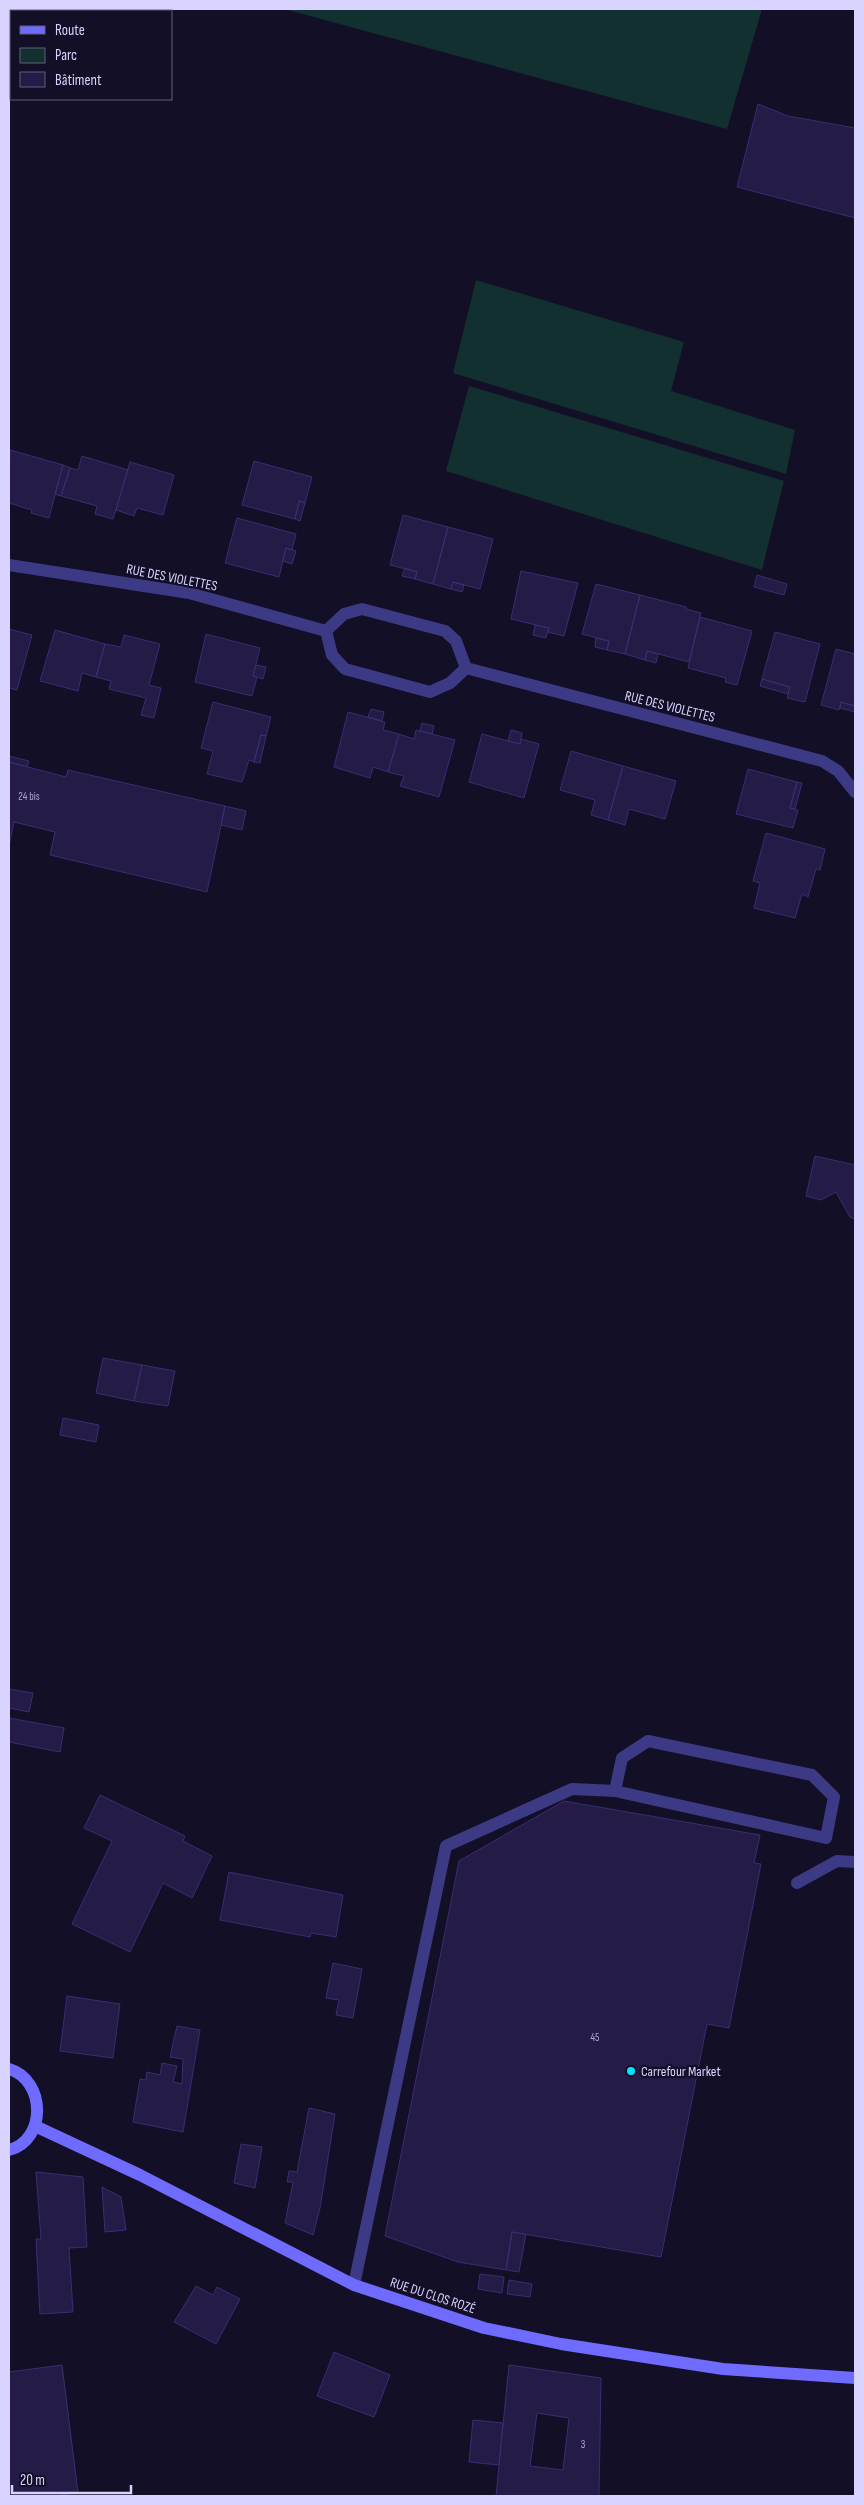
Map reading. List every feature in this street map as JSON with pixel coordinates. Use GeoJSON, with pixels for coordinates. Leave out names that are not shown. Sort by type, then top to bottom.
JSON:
{"type":"FeatureCollection","features":[{"type":"Feature","properties":{"kind":"street","name":"RUE DES VIOLETTES"},"geometry":{"type":"LineString","coordinates":[[9,565],[189,593],[326,631]]}},
{"type":"Feature","properties":{"kind":"street"},"geometry":{"type":"LineString","coordinates":[[362,609],[371,611],[445,631],[456,641],[466,668],[450,683],[430,692],[345,669],[332,655],[326,631],[344,614],[362,609]]}},
{"type":"Feature","properties":{"kind":"street","name":"RUE DES VIOLETTES"},"geometry":{"type":"LineString","coordinates":[[466,668],[822,760],[838,771],[855,792]]}},
{"type":"Feature","properties":{"kind":"street"},"geometry":{"type":"LineString","coordinates":[[354,2285],[446,1846],[572,1789],[615,1791],[826,1838],[834,1797],[812,1775],[648,1741],[622,1758],[615,1791]]}},
{"type":"Feature","properties":{"kind":"street"},"geometry":{"type":"LineString","coordinates":[[797,1883],[837,1861],[855,1862]]}},
{"type":"Feature","properties":{"kind":"street"},"geometry":{"type":"LineString","coordinates":[[9,2069],[26,2079],[35,2093],[38,2109],[35,2126],[27,2138],[9,2150]]}},
{"type":"Feature","properties":{"kind":"street","name":"RUE DU CLOS ROZÉ"},"geometry":{"type":"LineString","coordinates":[[35,2126],[140,2175],[354,2285],[484,2328],[561,2344],[723,2369],[855,2378]]}},
{"type":"Feature","properties":{"kind":"green space"},"geometry":{"type":"Polygon","coordinates":[[[284,9],[762,9],[727,129],[284,9]]]}},
{"type":"Feature","properties":{"kind":"green space"},"geometry":{"type":"Polygon","coordinates":[[[476,280],[684,342],[671,391],[795,430],[786,474],[453,373],[476,280]]]}},
{"type":"Feature","properties":{"kind":"green space"},"geometry":{"type":"Polygon","coordinates":[[[469,386],[784,481],[762,570],[446,471],[469,386]]]}},
{"type":"Feature","properties":{"kind":"building"},"geometry":{"type":"Polygon","coordinates":[[[758,104],[788,116],[855,128],[855,218],[737,187],[758,104]]]}},
{"type":"Feature","properties":{"kind":"building"},"geometry":{"type":"Polygon","coordinates":[[[10,450],[63,465],[49,518],[31,513],[32,510],[9,503],[10,450]]]}},
{"type":"Feature","properties":{"kind":"building"},"geometry":{"type":"Polygon","coordinates":[[[82,456],[128,470],[113,519],[95,514],[97,506],[61,496],[70,468],[78,470],[82,456]]]}},
{"type":"Feature","properties":{"kind":"building"},"geometry":{"type":"Polygon","coordinates":[[[254,461],[312,477],[305,503],[299,501],[295,519],[242,505],[254,461]]]}},
{"type":"Feature","properties":{"kind":"building"},"geometry":{"type":"Polygon","coordinates":[[[130,462],[174,475],[163,515],[137,508],[134,516],[116,510],[130,462]]]}},
{"type":"Feature","properties":{"kind":"building"},"geometry":{"type":"Polygon","coordinates":[[[63,465],[70,468],[61,496],[55,494],[63,465]]]}},
{"type":"Feature","properties":{"kind":"building"},"geometry":{"type":"Polygon","coordinates":[[[299,501],[305,503],[300,521],[295,519],[299,501]]]}},
{"type":"Feature","properties":{"kind":"building"},"geometry":{"type":"Polygon","coordinates":[[[403,515],[448,527],[433,584],[415,579],[417,572],[390,565],[403,515]]]}},
{"type":"Feature","properties":{"kind":"building"},"geometry":{"type":"Polygon","coordinates":[[[237,518],[296,534],[292,550],[286,548],[279,577],[225,563],[237,518]]]}},
{"type":"Feature","properties":{"kind":"building"},"geometry":{"type":"Polygon","coordinates":[[[448,527],[493,539],[480,589],[453,582],[451,589],[433,584],[448,527]]]}},
{"type":"Feature","properties":{"kind":"building"},"geometry":{"type":"Polygon","coordinates":[[[286,548],[296,551],[292,564],[283,561],[286,548]]]}},
{"type":"Feature","properties":{"kind":"building"},"geometry":{"type":"Polygon","coordinates":[[[405,568],[417,572],[415,579],[402,576],[405,568]]]}},
{"type":"Feature","properties":{"kind":"building"},"geometry":{"type":"Polygon","coordinates":[[[521,571],[578,583],[564,636],[548,632],[549,628],[511,619],[521,571]]]}},
{"type":"Feature","properties":{"kind":"building"},"geometry":{"type":"Polygon","coordinates":[[[757,575],[787,584],[784,595],[754,587],[757,575]]]}},
{"type":"Feature","properties":{"kind":"building"},"geometry":{"type":"Polygon","coordinates":[[[453,582],[464,585],[462,592],[451,589],[453,582]]]}},
{"type":"Feature","properties":{"kind":"building"},"geometry":{"type":"Polygon","coordinates":[[[596,584],[640,595],[625,654],[607,650],[609,641],[582,634],[596,584]]]}},
{"type":"Feature","properties":{"kind":"building"},"geometry":{"type":"Polygon","coordinates":[[[640,595],[686,607],[686,609],[701,613],[689,662],[647,651],[645,660],[625,654],[640,595]]]}},
{"type":"Feature","properties":{"kind":"building"},"geometry":{"type":"Polygon","coordinates":[[[700,617],[752,631],[737,685],[725,682],[726,678],[688,668],[700,617]]]}},
{"type":"Feature","properties":{"kind":"building"},"geometry":{"type":"Polygon","coordinates":[[[535,625],[549,628],[546,638],[533,635],[535,625]]]}},
{"type":"Feature","properties":{"kind":"building"},"geometry":{"type":"Polygon","coordinates":[[[9,629],[32,635],[17,690],[9,688],[9,629]]]}},
{"type":"Feature","properties":{"kind":"building"},"geometry":{"type":"Polygon","coordinates":[[[55,630],[105,644],[96,677],[82,673],[78,691],[40,681],[55,630]]]}},
{"type":"Feature","properties":{"kind":"building"},"geometry":{"type":"Polygon","coordinates":[[[775,632],[820,644],[805,702],[787,698],[790,687],[762,679],[775,632]]]}},
{"type":"Feature","properties":{"kind":"building"},"geometry":{"type":"Polygon","coordinates":[[[206,634],[260,648],[253,676],[257,677],[252,696],[195,682],[206,634]]]}},
{"type":"Feature","properties":{"kind":"building"},"geometry":{"type":"Polygon","coordinates":[[[124,635],[160,644],[149,685],[161,688],[154,718],[141,715],[146,698],[109,689],[111,681],[96,677],[105,644],[121,647],[124,635]]]}},
{"type":"Feature","properties":{"kind":"building"},"geometry":{"type":"Polygon","coordinates":[[[596,638],[609,641],[607,650],[595,647],[596,638]]]}},
{"type":"Feature","properties":{"kind":"building"},"geometry":{"type":"Polygon","coordinates":[[[836,649],[855,654],[855,706],[841,702],[839,710],[821,705],[836,649]]]}},
{"type":"Feature","properties":{"kind":"building"},"geometry":{"type":"Polygon","coordinates":[[[647,651],[658,654],[656,663],[645,660],[647,651]]]}},
{"type":"Feature","properties":{"kind":"building"},"geometry":{"type":"Polygon","coordinates":[[[256,665],[266,667],[263,679],[253,676],[256,665]]]}},
{"type":"Feature","properties":{"kind":"building"},"geometry":{"type":"Polygon","coordinates":[[[762,679],[790,687],[788,694],[760,686],[762,679]]]}},
{"type":"Feature","properties":{"kind":"building"},"geometry":{"type":"Polygon","coordinates":[[[213,702],[271,717],[266,736],[261,735],[254,762],[249,760],[242,782],[207,774],[213,751],[201,748],[213,702]]]}},
{"type":"Feature","properties":{"kind":"building"},"geometry":{"type":"Polygon","coordinates":[[[841,702],[855,706],[855,712],[840,708],[841,702]]]}},
{"type":"Feature","properties":{"kind":"building"},"geometry":{"type":"Polygon","coordinates":[[[371,709],[384,712],[382,721],[368,717],[371,709]]]}},
{"type":"Feature","properties":{"kind":"building"},"geometry":{"type":"Polygon","coordinates":[[[348,712],[385,722],[383,730],[399,734],[388,772],[373,767],[370,778],[334,767],[348,712]]]}},
{"type":"Feature","properties":{"kind":"building"},"geometry":{"type":"Polygon","coordinates":[[[422,723],[434,726],[432,734],[420,731],[422,723]]]}},
{"type":"Feature","properties":{"kind":"building"},"geometry":{"type":"Polygon","coordinates":[[[416,730],[455,740],[439,797],[400,786],[404,776],[388,772],[399,734],[414,739],[416,730]]]}},
{"type":"Feature","properties":{"kind":"building"},"geometry":{"type":"Polygon","coordinates":[[[511,730],[522,733],[520,744],[508,741],[511,730]]]}},
{"type":"Feature","properties":{"kind":"building"},"geometry":{"type":"Polygon","coordinates":[[[482,734],[520,744],[521,739],[539,744],[524,798],[469,782],[482,734]]]}},
{"type":"Feature","properties":{"kind":"building"},"geometry":{"type":"Polygon","coordinates":[[[261,735],[266,736],[260,763],[254,762],[261,735]]]}},
{"type":"Feature","properties":{"kind":"building"},"geometry":{"type":"Polygon","coordinates":[[[571,751],[623,766],[608,820],[591,815],[595,800],[560,790],[571,751]]]}},
{"type":"Feature","properties":{"kind":"building"},"geometry":{"type":"Polygon","coordinates":[[[9,756],[29,761],[27,767],[9,762],[9,756]]]}},
{"type":"Feature","properties":{"kind":"building"},"geometry":{"type":"Polygon","coordinates":[[[9,762],[66,777],[68,770],[225,806],[207,892],[50,855],[55,832],[14,822],[9,846],[9,762]]]}},
{"type":"Feature","properties":{"kind":"building"},"geometry":{"type":"Polygon","coordinates":[[[623,766],[676,781],[665,819],[629,809],[625,825],[608,820],[623,766]]]}},
{"type":"Feature","properties":{"kind":"building"},"geometry":{"type":"Polygon","coordinates":[[[748,769],[797,782],[790,808],[798,810],[793,828],[736,814],[748,769]]]}},
{"type":"Feature","properties":{"kind":"building"},"geometry":{"type":"Polygon","coordinates":[[[797,782],[802,783],[795,809],[790,808],[797,782]]]}},
{"type":"Feature","properties":{"kind":"building"},"geometry":{"type":"Polygon","coordinates":[[[225,806],[246,811],[242,830],[221,825],[225,806]]]}},
{"type":"Feature","properties":{"kind":"building"},"geometry":{"type":"Polygon","coordinates":[[[766,833],[825,849],[820,870],[816,869],[808,897],[802,894],[795,918],[754,908],[760,883],[753,881],[766,833]]]}},
{"type":"Feature","properties":{"kind":"building"},"geometry":{"type":"Polygon","coordinates":[[[815,1156],[855,1165],[855,1219],[850,1217],[836,1192],[821,1200],[806,1196],[815,1156]]]}},
{"type":"Feature","properties":{"kind":"building"},"geometry":{"type":"Polygon","coordinates":[[[103,1358],[142,1365],[134,1401],[96,1393],[103,1358]]]}},
{"type":"Feature","properties":{"kind":"building"},"geometry":{"type":"Polygon","coordinates":[[[142,1365],[175,1371],[168,1406],[134,1401],[142,1365]]]}},
{"type":"Feature","properties":{"kind":"building"},"geometry":{"type":"Polygon","coordinates":[[[63,1418],[99,1425],[96,1442],[60,1435],[63,1418]]]}},
{"type":"Feature","properties":{"kind":"building"},"geometry":{"type":"Polygon","coordinates":[[[9,1689],[33,1693],[29,1712],[9,1708],[9,1689]]]}},
{"type":"Feature","properties":{"kind":"building"},"geometry":{"type":"Polygon","coordinates":[[[9,1718],[64,1728],[60,1752],[9,1742],[9,1718]]]}},
{"type":"Feature","properties":{"kind":"building"},"geometry":{"type":"Polygon","coordinates":[[[100,1795],[185,1836],[183,1841],[212,1856],[192,1898],[163,1883],[130,1952],[72,1924],[112,1841],[84,1828],[100,1795]]]}},
{"type":"Feature","properties":{"kind":"building"},"geometry":{"type":"Polygon","coordinates":[[[564,1801],[760,1835],[754,1863],[761,1864],[729,2028],[707,2024],[661,2257],[512,2232],[506,2270],[458,2262],[385,2236],[459,1861],[564,1801]]]}},
{"type":"Feature","properties":{"kind":"building"},"geometry":{"type":"Polygon","coordinates":[[[229,1872],[343,1895],[336,1937],[311,1933],[310,1937],[220,1920],[229,1872]]]}},
{"type":"Feature","properties":{"kind":"building"},"geometry":{"type":"Polygon","coordinates":[[[333,1963],[362,1969],[353,2018],[336,2015],[339,2000],[326,1998],[333,1963]]]}},
{"type":"Feature","properties":{"kind":"building"},"geometry":{"type":"Polygon","coordinates":[[[67,1996],[120,2004],[113,2058],[60,2051],[67,1996]]]}},
{"type":"Feature","properties":{"kind":"building"},"geometry":{"type":"Polygon","coordinates":[[[177,2026],[200,2030],[183,2132],[133,2122],[140,2079],[146,2080],[147,2072],[160,2075],[162,2063],[177,2066],[173,2082],[182,2084],[183,2059],[170,2057],[177,2026]]]}},
{"type":"Feature","properties":{"kind":"building"},"geometry":{"type":"Polygon","coordinates":[[[309,2108],[335,2114],[320,2208],[313,2235],[285,2223],[293,2182],[287,2182],[289,2171],[297,2172],[309,2108]]]}},
{"type":"Feature","properties":{"kind":"building"},"geometry":{"type":"Polygon","coordinates":[[[241,2144],[262,2147],[255,2188],[234,2183],[241,2144]]]}},
{"type":"Feature","properties":{"kind":"building"},"geometry":{"type":"Polygon","coordinates":[[[36,2172],[83,2177],[87,2247],[69,2248],[73,2312],[40,2314],[36,2239],[41,2239],[36,2172]]]}},
{"type":"Feature","properties":{"kind":"building"},"geometry":{"type":"Polygon","coordinates":[[[102,2187],[121,2197],[126,2230],[105,2232],[102,2187]]]}},
{"type":"Feature","properties":{"kind":"building"},"geometry":{"type":"Polygon","coordinates":[[[512,2232],[526,2234],[519,2272],[506,2270],[512,2232]]]}},
{"type":"Feature","properties":{"kind":"building"},"geometry":{"type":"Polygon","coordinates":[[[480,2274],[504,2277],[502,2293],[478,2289],[480,2274]]]}},
{"type":"Feature","properties":{"kind":"building"},"geometry":{"type":"Polygon","coordinates":[[[509,2280],[532,2284],[530,2297],[507,2294],[509,2280]]]}},
{"type":"Feature","properties":{"kind":"building"},"geometry":{"type":"Polygon","coordinates":[[[196,2286],[213,2295],[217,2287],[240,2299],[216,2344],[174,2322],[196,2286]]]}},
{"type":"Feature","properties":{"kind":"building"},"geometry":{"type":"Polygon","coordinates":[[[334,2352],[390,2375],[374,2417],[317,2396],[334,2352]]]}},
{"type":"Feature","properties":{"kind":"building"},"geometry":{"type":"Polygon","coordinates":[[[62,2365],[78,2493],[51,2496],[9,2496],[9,2372],[62,2365]]]}},
{"type":"Feature","properties":{"kind":"building"},"geometry":{"type":"Polygon","coordinates":[[[509,2365],[601,2378],[599,2496],[496,2496],[509,2365]],[[537,2413],[530,2466],[563,2470],[569,2418],[537,2413]]]}},
{"type":"Feature","properties":{"kind":"building"},"geometry":{"type":"Polygon","coordinates":[[[473,2420],[503,2423],[499,2465],[469,2462],[473,2420]]]}},
{"type":"Feature","properties":{"kind":"place","name":"Carrefour Market"},"geometry":{"type":"Point","coordinates":[631,2071]}}]}
